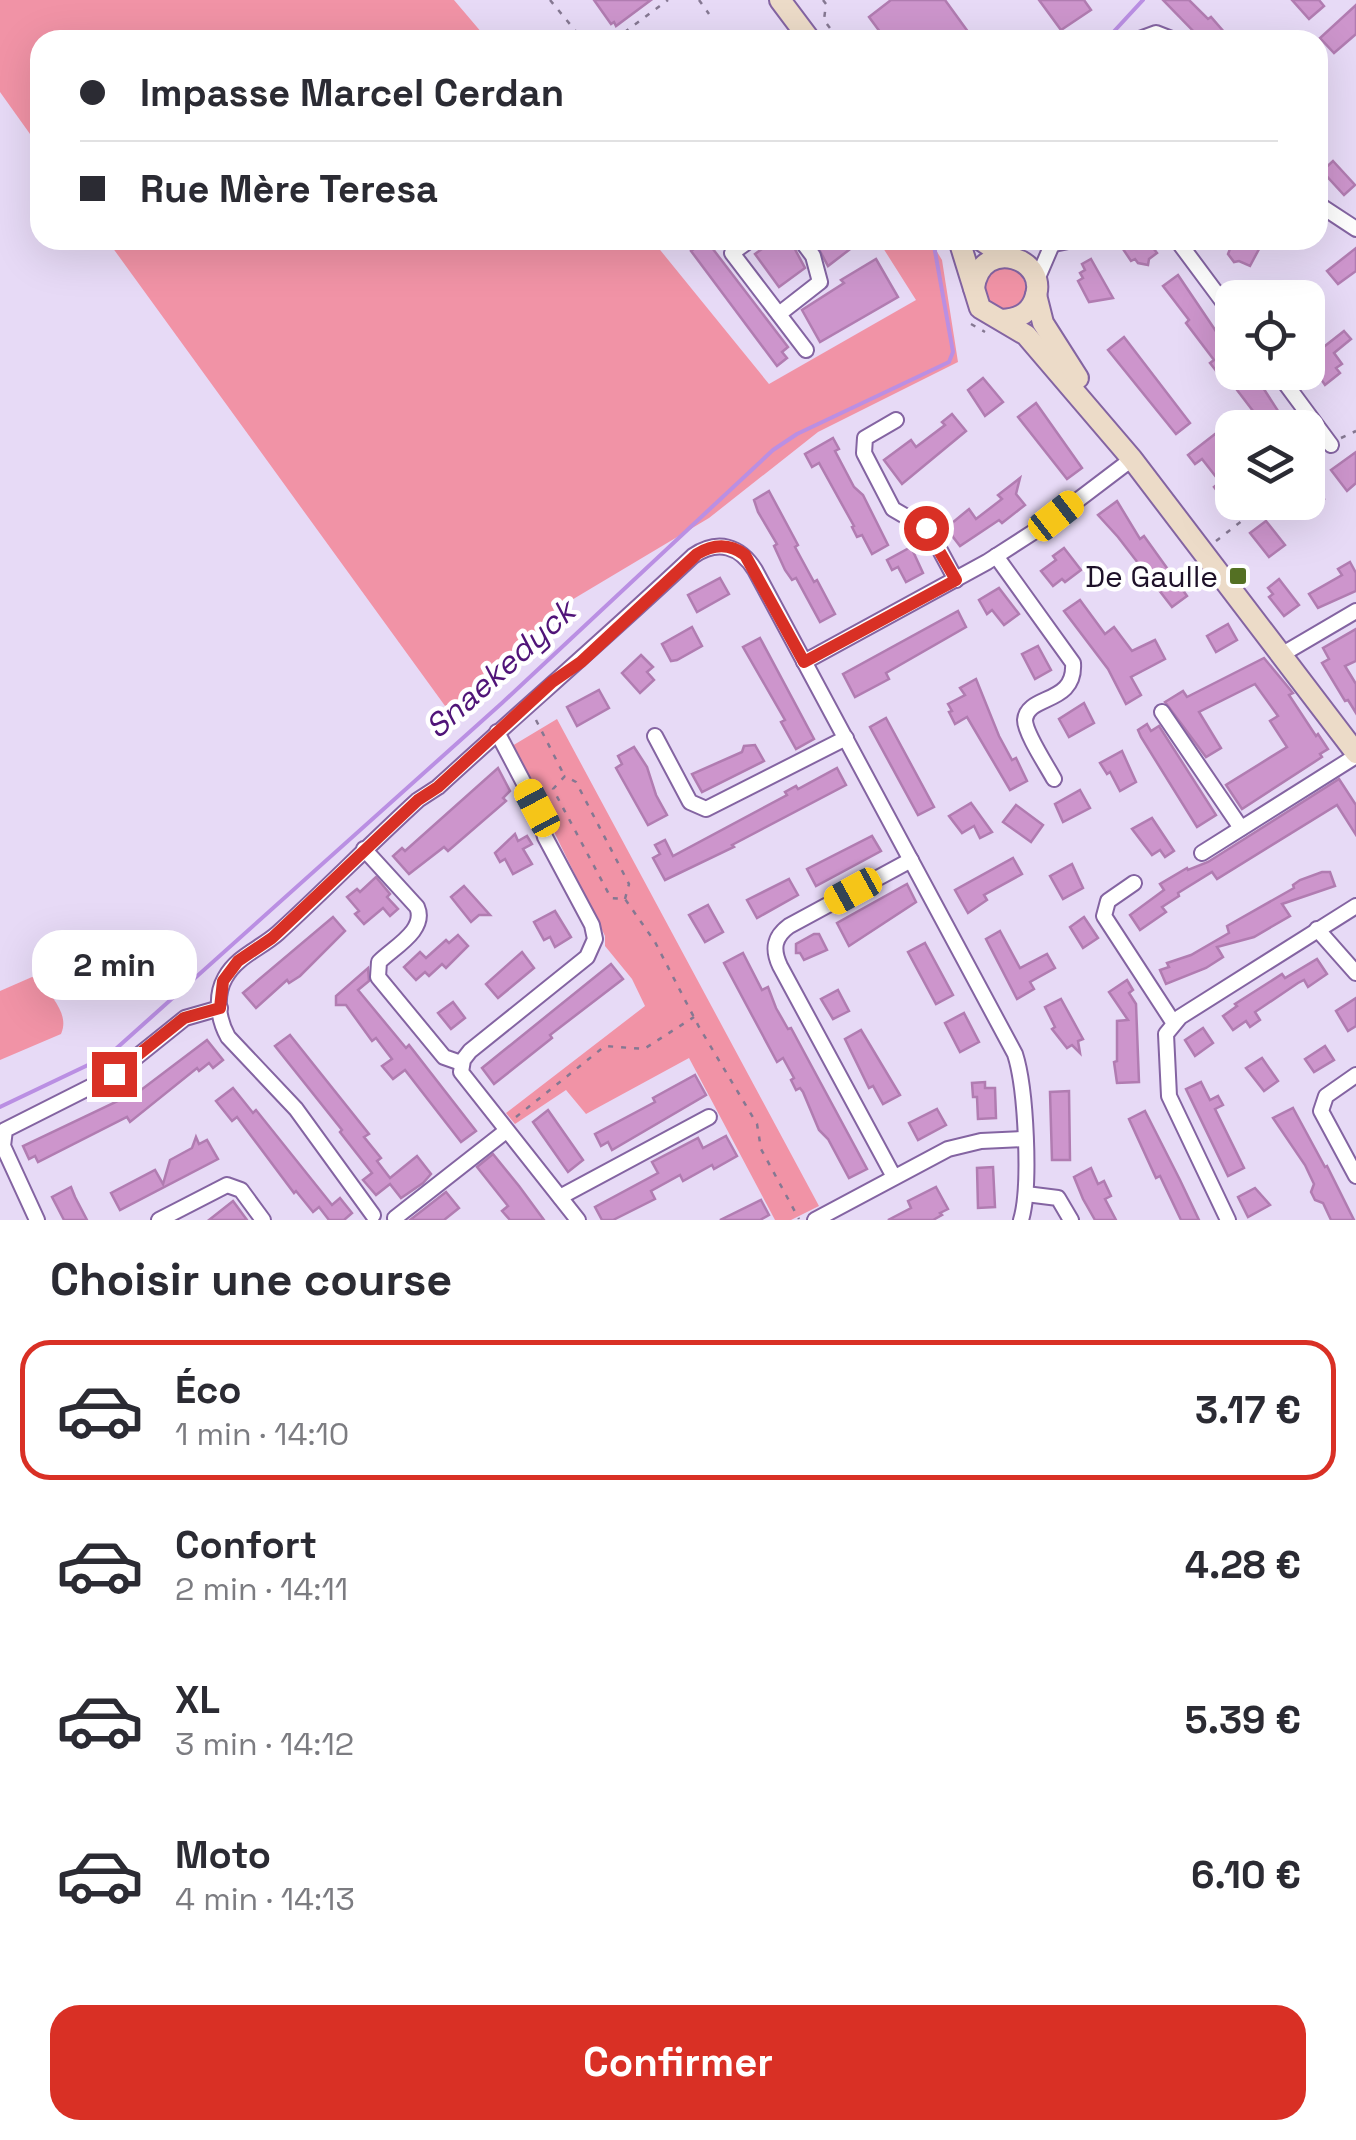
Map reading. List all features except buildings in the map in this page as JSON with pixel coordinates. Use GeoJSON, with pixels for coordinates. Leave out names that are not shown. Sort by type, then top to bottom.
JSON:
{"type":"FeatureCollection","features":[{"type":"Feature","properties":{"kind":"street"},"geometry":{"type":"LineString","coordinates":[[780,0],[802,30]]}},
{"type":"Feature","properties":{"kind":"street"},"geometry":{"type":"LineString","coordinates":[[796,0],[818,30]]}},
{"type":"Feature","properties":{"kind":"street"},"geometry":{"type":"LineString","coordinates":[[1328,211],[1356,229]]}},
{"type":"Feature","properties":{"kind":"street"},"geometry":{"type":"LineString","coordinates":[[736,250],[732,253],[806,350]]}},
{"type":"Feature","properties":{"kind":"street"},"geometry":{"type":"LineString","coordinates":[[778,314],[820,282],[810,250]]}},
{"type":"Feature","properties":{"kind":"street"},"geometry":{"type":"LineString","coordinates":[[962,250],[980,308],[1026,335],[1132,458]]}},
{"type":"Feature","properties":{"kind":"street"},"geometry":{"type":"LineString","coordinates":[[997,250],[1030,268],[1041,318],[1060,352],[1132,458],[1356,755],[1202,853]]}},
{"type":"Feature","properties":{"kind":"street"},"geometry":{"type":"LineString","coordinates":[[974,288],[981,268],[994,259],[1034,250]]}},
{"type":"Feature","properties":{"kind":"street"},"geometry":{"type":"LineString","coordinates":[[1002,320],[1022,315],[1036,289],[1045,250]]}},
{"type":"Feature","properties":{"kind":"street"},"geometry":{"type":"LineString","coordinates":[[1184,250],[1215,291]]}},
{"type":"Feature","properties":{"kind":"street"},"geometry":{"type":"LineString","coordinates":[[1290,390],[1331,444]]}},
{"type":"Feature","properties":{"kind":"street"},"geometry":{"type":"LineString","coordinates":[[896,420],[865,438],[864,452],[894,510],[929,530],[956,580]]}},
{"type":"Feature","properties":{"kind":"street"},"geometry":{"type":"LineString","coordinates":[[804,662],[996,556],[1132,458]]}},
{"type":"Feature","properties":{"kind":"street"},"geometry":{"type":"LineString","coordinates":[[505,1129],[396,1219],[383,1212],[371,1218],[284,1095],[228,1037],[220,1008],[222,985],[234,964],[272,938],[364,849],[556,678],[581,662],[693,556],[717,546],[732,547],[748,560],[1015,1054],[1021,1078],[1026,1194],[1020,1220]]}},
{"type":"Feature","properties":{"kind":"street"},"geometry":{"type":"LineString","coordinates":[[996,556],[1072,658],[1074,672],[1070,685],[1032,708],[1026,718],[1026,728],[1054,778]]}},
{"type":"Feature","properties":{"kind":"street"},"geometry":{"type":"LineString","coordinates":[[1281,656],[1356,611]]}},
{"type":"Feature","properties":{"kind":"street"},"geometry":{"type":"LineString","coordinates":[[1162,712],[1241,828]]}},
{"type":"Feature","properties":{"kind":"street"},"geometry":{"type":"LineString","coordinates":[[498,732],[595,938],[587,957],[470,1051],[461,1063],[462,1074],[578,1220]]}},
{"type":"Feature","properties":{"kind":"street"},"geometry":{"type":"LineString","coordinates":[[655,736],[690,802],[706,809],[846,738]]}},
{"type":"Feature","properties":{"kind":"street"},"geometry":{"type":"LineString","coordinates":[[364,849],[417,907],[420,916],[418,925],[379,962],[376,974],[403,1012],[416,1021],[442,1054],[461,1063]]}},
{"type":"Feature","properties":{"kind":"street"},"geometry":{"type":"LineString","coordinates":[[894,1177],[780,966],[775,944],[789,926],[911,860]]}},
{"type":"Feature","properties":{"kind":"street"},"geometry":{"type":"LineString","coordinates":[[1134,884],[1108,902],[1104,916],[1173,1022]]}},
{"type":"Feature","properties":{"kind":"street"},"geometry":{"type":"LineString","coordinates":[[1228,1220],[1169,1096],[1165,1042],[1173,1022],[1356,906]]}},
{"type":"Feature","properties":{"kind":"street"},"geometry":{"type":"LineString","coordinates":[[1316,930],[1356,973]]}},
{"type":"Feature","properties":{"kind":"street"},"geometry":{"type":"LineString","coordinates":[[38,1220],[3,1146],[5,1130],[124,1068],[184,1018],[220,1008]]}},
{"type":"Feature","properties":{"kind":"street"},"geometry":{"type":"LineString","coordinates":[[1356,1075],[1326,1096],[1321,1111],[1356,1176]]}},
{"type":"Feature","properties":{"kind":"street"},"geometry":{"type":"LineString","coordinates":[[560,1198],[709,1117]]}},
{"type":"Feature","properties":{"kind":"street"},"geometry":{"type":"LineString","coordinates":[[815,1220],[962,1145],[1024,1139]]}},
{"type":"Feature","properties":{"kind":"street"},"geometry":{"type":"LineString","coordinates":[[159,1220],[230,1185],[241,1190],[263,1220]]}},
{"type":"Feature","properties":{"kind":"street"},"geometry":{"type":"LineString","coordinates":[[1026,1194],[1054,1196],[1071,1220]]}},
{"type":"Feature","properties":{"kind":"path"},"geometry":{"type":"LineString","coordinates":[[550,0],[575,30]]}},
{"type":"Feature","properties":{"kind":"path"},"geometry":{"type":"LineString","coordinates":[[628,30],[668,0]]}},
{"type":"Feature","properties":{"kind":"path"},"geometry":{"type":"LineString","coordinates":[[699,0],[709,14]]}},
{"type":"Feature","properties":{"kind":"path"},"geometry":{"type":"LineString","coordinates":[[823,0],[824,20],[832,30]]}},
{"type":"Feature","properties":{"kind":"path"},"geometry":{"type":"LineString","coordinates":[[1202,551],[1242,520]]}},
{"type":"Feature","properties":{"kind":"path"},"geometry":{"type":"LineString","coordinates":[[528,705],[565,776],[576,782],[629,884],[625,899],[655,942],[756,1124],[761,1149],[800,1220]]}},
{"type":"Feature","properties":{"kind":"path"},"geometry":{"type":"LineString","coordinates":[[565,776],[553,789],[611,898],[625,899]]}},
{"type":"Feature","properties":{"kind":"path"},"geometry":{"type":"LineString","coordinates":[[505,1129],[605,1046],[644,1048],[694,1017]]}},
{"type":"Feature","properties":{"kind":"shaded area"},"geometry":{"type":"Polygon","coordinates":[[[0,0],[454,0],[480,30],[30,30],[30,134],[0,92],[0,0]]]}},
{"type":"Feature","properties":{"kind":"shaded area"},"geometry":{"type":"Polygon","coordinates":[[[114,250],[660,250],[769,384],[916,300],[884,250],[936,250],[942,260],[958,362],[818,432],[709,518],[570,601],[448,710],[114,250]]]}},
{"type":"Feature","properties":{"kind":"shaded area"},"geometry":{"type":"Polygon","coordinates":[[[1005,268],[1020,274],[1026,289],[1020,304],[1005,310],[990,304],[984,289],[990,274],[1005,268]]]}},
{"type":"Feature","properties":{"kind":"shaded area"},"geometry":{"type":"Polygon","coordinates":[[[557,719],[819,1206],[791,1220],[775,1220],[689,1058],[586,1114],[566,1090],[515,1124],[506,1113],[645,1006],[632,979],[605,946],[605,936],[512,746],[557,719]]]}},
{"type":"Feature","properties":{"kind":"shaded area"},"geometry":{"type":"Polygon","coordinates":[[[32,977],[40,980],[58,1006],[63,1020],[61,1034],[0,1060],[0,991],[32,977]]]}},
{"type":"Feature","properties":{"kind":"waterway","name":"Snaekedyck"},"geometry":{"type":"LineString","coordinates":[[1115,30],[1143,0]]}},
{"type":"Feature","properties":{"kind":"waterway","name":"Snaekedyck"},"geometry":{"type":"LineString","coordinates":[[0,1107],[109,1055],[502,703],[773,450],[797,434],[949,362],[953,352],[935,250]]}},
{"type":"Feature","properties":{"kind":"place","name":"De Gaulle"},"geometry":{"type":"Point","coordinates":[1238,576]}},
{"type":"Feature","properties":{"kind":"route"},"geometry":{"type":"LineString","coordinates":[[114,1074],[184,1018],[220,1008],[223,981],[238,961],[272,938],[418,800],[438,787],[552,682],[581,662],[697,554],[727,546],[745,555],[804,662],[956,580],[926,528]]}}]}
